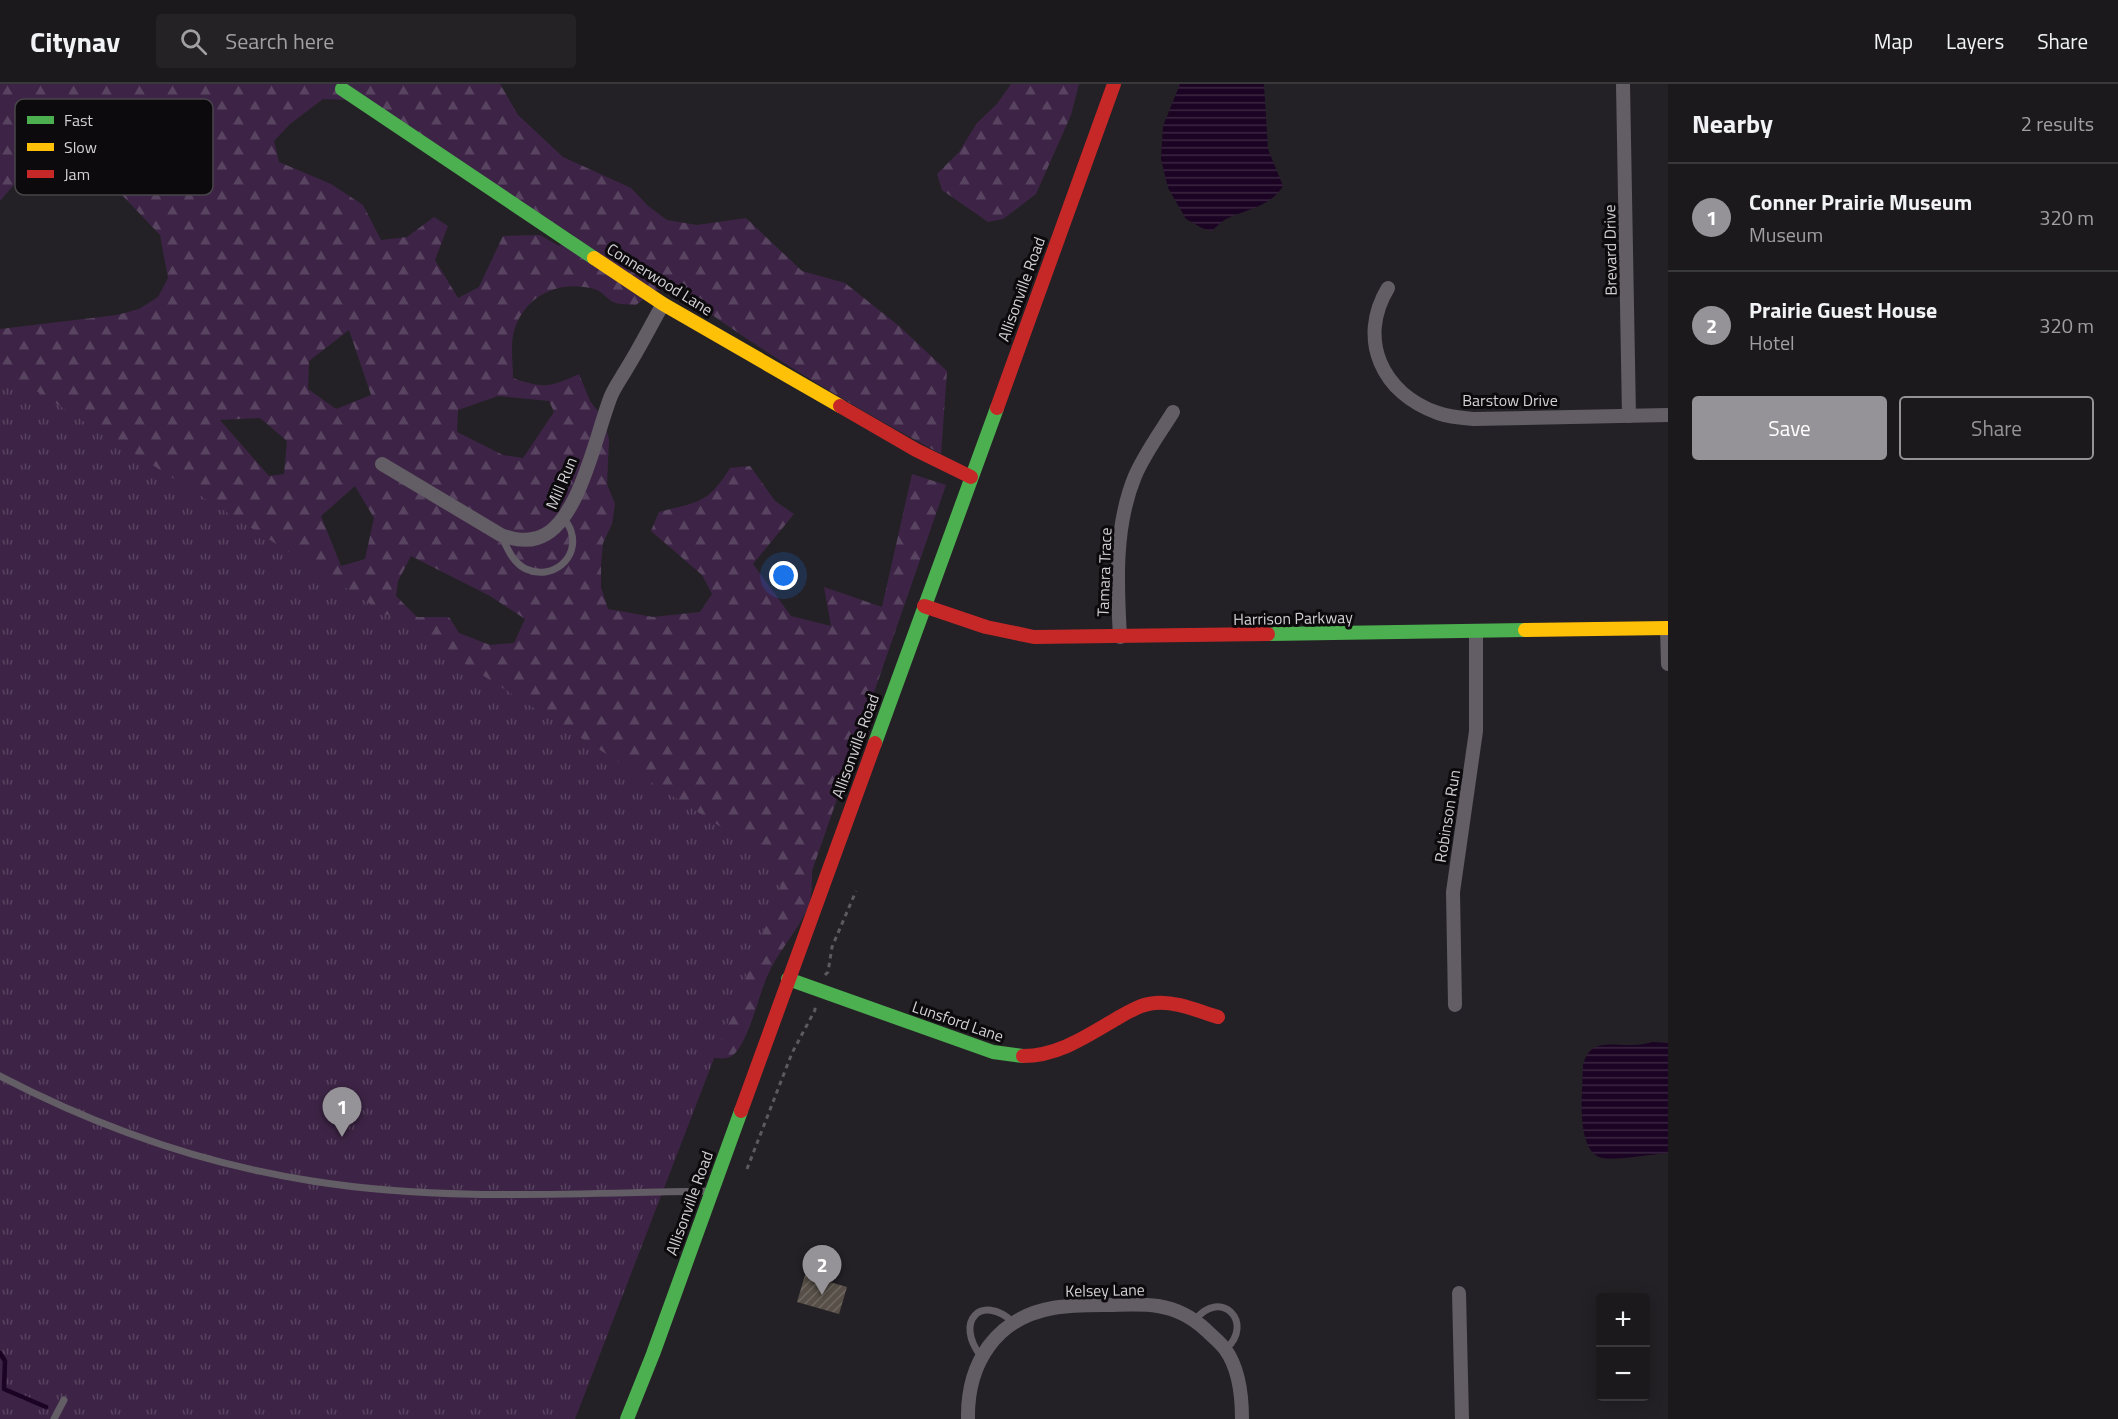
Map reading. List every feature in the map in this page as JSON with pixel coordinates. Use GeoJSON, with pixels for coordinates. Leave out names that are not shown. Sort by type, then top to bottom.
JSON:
{"type":"FeatureCollection","features":[{"type":"Feature","properties":{"kind":"street","name":"Allisonville Road"},"geometry":{"type":"LineString","coordinates":[[627,1419],[654,1354],[711,1191],[1114,84]]}},
{"type":"Feature","properties":{"kind":"street","name":"Brevard Drive"},"geometry":{"type":"LineString","coordinates":[[1623,84],[1629,416]]}},
{"type":"Feature","properties":{"kind":"street","name":"Connerwood Lane"},"geometry":{"type":"LineString","coordinates":[[342,89],[663,304],[916,450],[971,477]]}},
{"type":"Feature","properties":{"kind":"street","name":"Barstow Drive"},"geometry":{"type":"LineString","coordinates":[[1388,288],[1380,301],[1375,318],[1375,347],[1389,377],[1413,400],[1426,408],[1449,416],[1474,418],[1668,415]]}},
{"type":"Feature","properties":{"kind":"street","name":"Mill Run"},"geometry":{"type":"LineString","coordinates":[[382,464],[501,536],[536,539],[548,534],[564,518],[579,490],[612,394],[663,304]]}},
{"type":"Feature","properties":{"kind":"street","name":"Tamara Trace"},"geometry":{"type":"LineString","coordinates":[[1120,637],[1118,555],[1125,512],[1139,468],[1173,412]]}},
{"type":"Feature","properties":{"kind":"street","name":"Harrison Parkway"},"geometry":{"type":"LineString","coordinates":[[924,606],[979,626],[1020,636],[1069,638],[1668,628]]}},
{"type":"Feature","properties":{"kind":"street"},"geometry":{"type":"LineString","coordinates":[[1668,628],[1668,664]]}},
{"type":"Feature","properties":{"kind":"street","name":"Robinson Run"},"geometry":{"type":"LineString","coordinates":[[1455,1005],[1454,892],[1476,732],[1476,632]]}},
{"type":"Feature","properties":{"kind":"street","name":"Lunsford Lane"},"geometry":{"type":"LineString","coordinates":[[788,979],[993,1052],[1028,1058],[1062,1049],[1136,1008],[1153,1004],[1176,1005],[1218,1017]]}},
{"type":"Feature","properties":{"kind":"street"},"geometry":{"type":"LineString","coordinates":[[1459,1293],[1462,1419]]}},
{"type":"Feature","properties":{"kind":"street","name":"Kelsey Lane"},"geometry":{"type":"LineString","coordinates":[[968,1419],[971,1385],[981,1356],[1013,1322],[1038,1312],[1064,1306],[1136,1304],[1167,1308],[1195,1320],[1226,1349],[1239,1385],[1242,1419]]}},
{"type":"Feature","properties":{"kind":"lane"},"geometry":{"type":"LineString","coordinates":[[501,536],[509,552],[526,569],[541,572],[554,571],[565,563],[573,548],[571,530],[564,518]]}},
{"type":"Feature","properties":{"kind":"lane"},"geometry":{"type":"LineString","coordinates":[[0,1076],[78,1113],[154,1142],[234,1166],[312,1181],[401,1191],[459,1193],[711,1191]]}},
{"type":"Feature","properties":{"kind":"lane"},"geometry":{"type":"LineString","coordinates":[[1195,1320],[1210,1307],[1221,1307],[1231,1312],[1237,1322],[1237,1335],[1226,1349]]}},
{"type":"Feature","properties":{"kind":"lane"},"geometry":{"type":"LineString","coordinates":[[981,1356],[970,1338],[969,1326],[975,1316],[983,1311],[995,1310],[1003,1313],[1013,1322]]}},
{"type":"Feature","properties":{"kind":"lane"},"geometry":{"type":"LineString","coordinates":[[54,1419],[63,1400]]}},
{"type":"Feature","properties":{"kind":"path"},"geometry":{"type":"LineString","coordinates":[[823,976],[828,972],[834,941],[856,891]]}},
{"type":"Feature","properties":{"kind":"path"},"geometry":{"type":"LineString","coordinates":[[747,1169],[792,1053],[815,1010],[815,1003]]}},
{"type":"Feature","properties":{"kind":"green space"},"geometry":{"type":"Polygon","coordinates":[[[0,84],[500,84],[518,115],[563,157],[631,188],[648,206],[667,220],[697,225],[746,218],[802,271],[845,283],[899,326],[947,371],[941,454],[805,376],[675,288],[654,291],[636,305],[615,303],[599,291],[581,286],[556,289],[545,293],[526,308],[514,331],[513,378],[532,384],[547,385],[579,374],[590,401],[604,419],[609,440],[607,484],[615,504],[612,524],[603,543],[601,565],[601,587],[608,609],[653,617],[700,612],[712,594],[702,575],[651,531],[659,512],[700,500],[715,489],[730,468],[750,466],[775,501],[794,514],[753,564],[791,616],[831,626],[824,587],[882,607],[912,474],[946,485],[812,871],[808,907],[770,970],[748,1031],[733,1055],[722,1059],[702,1054],[0,1027],[0,329],[117,315],[139,309],[158,297],[168,278],[160,235],[122,195],[213,195],[213,99],[15,99],[15,184],[0,201],[0,84]],[[323,99],[290,124],[274,141],[279,162],[331,184],[363,205],[381,240],[407,237],[434,217],[448,226],[435,260],[458,298],[479,287],[503,236],[540,235],[559,246],[573,235],[347,100],[323,99]],[[349,330],[309,361],[308,389],[336,409],[371,395],[349,330]],[[498,396],[458,410],[457,432],[503,455],[523,458],[554,412],[549,401],[498,396]],[[260,418],[220,420],[269,476],[284,474],[287,441],[260,418]],[[355,486],[321,516],[341,566],[365,559],[374,518],[355,486]],[[411,556],[398,581],[396,596],[417,617],[449,617],[459,633],[490,645],[514,643],[525,619],[490,596],[411,556]]]}},
{"type":"Feature","properties":{"kind":"green space"},"geometry":{"type":"Polygon","coordinates":[[[1011,84],[1079,84],[1071,115],[1036,194],[1003,219],[988,222],[942,190],[937,174],[959,152],[977,123],[997,104],[1011,84]]]}},
{"type":"Feature","properties":{"kind":"green space"},"geometry":{"type":"Polygon","coordinates":[[[0,368],[787,869],[575,1419],[0,1419],[0,368]]]}},
{"type":"Feature","properties":{"kind":"shaded area"},"geometry":{"type":"Polygon","coordinates":[[[1180,84],[1264,84],[1268,149],[1283,186],[1272,199],[1226,219],[1212,231],[1186,219],[1168,188],[1161,159],[1163,126],[1180,84]]]}},
{"type":"Feature","properties":{"kind":"shaded area"},"geometry":{"type":"Polygon","coordinates":[[[1653,1042],[1668,1043],[1668,1153],[1622,1158],[1599,1157],[1591,1151],[1583,1129],[1583,1065],[1586,1056],[1591,1050],[1603,1045],[1636,1045],[1653,1042]]]}},
{"type":"Feature","properties":{"kind":"building"},"geometry":{"type":"Polygon","coordinates":[[[805,1275],[847,1287],[839,1314],[797,1302],[805,1275]]]}},
{"type":"Feature","properties":{"kind":"waterway"},"geometry":{"type":"LineString","coordinates":[[0,1353],[5,1361],[4,1389],[46,1407]]}},
{"type":"Feature","properties":{"kind":"traffic: fast"},"geometry":{"type":"LineString","coordinates":[[342,89],[594,258]]}},
{"type":"Feature","properties":{"kind":"traffic: fast"},"geometry":{"type":"LineString","coordinates":[[875,743],[997,408]]}},
{"type":"Feature","properties":{"kind":"traffic: fast"},"geometry":{"type":"LineString","coordinates":[[1268,634],[1525,630]]}},
{"type":"Feature","properties":{"kind":"traffic: fast"},"geometry":{"type":"LineString","coordinates":[[788,979],[993,1052],[1023,1056]]}},
{"type":"Feature","properties":{"kind":"traffic: fast"},"geometry":{"type":"LineString","coordinates":[[627,1419],[653,1354],[741,1111]]}},
{"type":"Feature","properties":{"kind":"traffic: slow"},"geometry":{"type":"LineString","coordinates":[[594,258],[663,304],[840,406]]}},
{"type":"Feature","properties":{"kind":"traffic: slow"},"geometry":{"type":"LineString","coordinates":[[1525,630],[1668,628]]}},
{"type":"Feature","properties":{"kind":"traffic: jam"},"geometry":{"type":"LineString","coordinates":[[997,408],[1114,84]]}},
{"type":"Feature","properties":{"kind":"traffic: jam"},"geometry":{"type":"LineString","coordinates":[[840,406],[916,450],[971,477]]}},
{"type":"Feature","properties":{"kind":"traffic: jam"},"geometry":{"type":"LineString","coordinates":[[924,606],[986,627],[1034,637],[1268,634]]}},
{"type":"Feature","properties":{"kind":"traffic: jam"},"geometry":{"type":"LineString","coordinates":[[741,1111],[875,743]]}},
{"type":"Feature","properties":{"kind":"traffic: jam"},"geometry":{"type":"LineString","coordinates":[[1023,1056],[1060,1049],[1130,1011],[1150,1004],[1179,1005],[1218,1017]]}},
{"type":"Feature","properties":{"kind":"place","name":"Conner Prairie Museum"},"geometry":{"type":"Point","coordinates":[342,1137]}},
{"type":"Feature","properties":{"kind":"place","name":"Prairie Guest House"},"geometry":{"type":"Point","coordinates":[822,1295]}}]}
